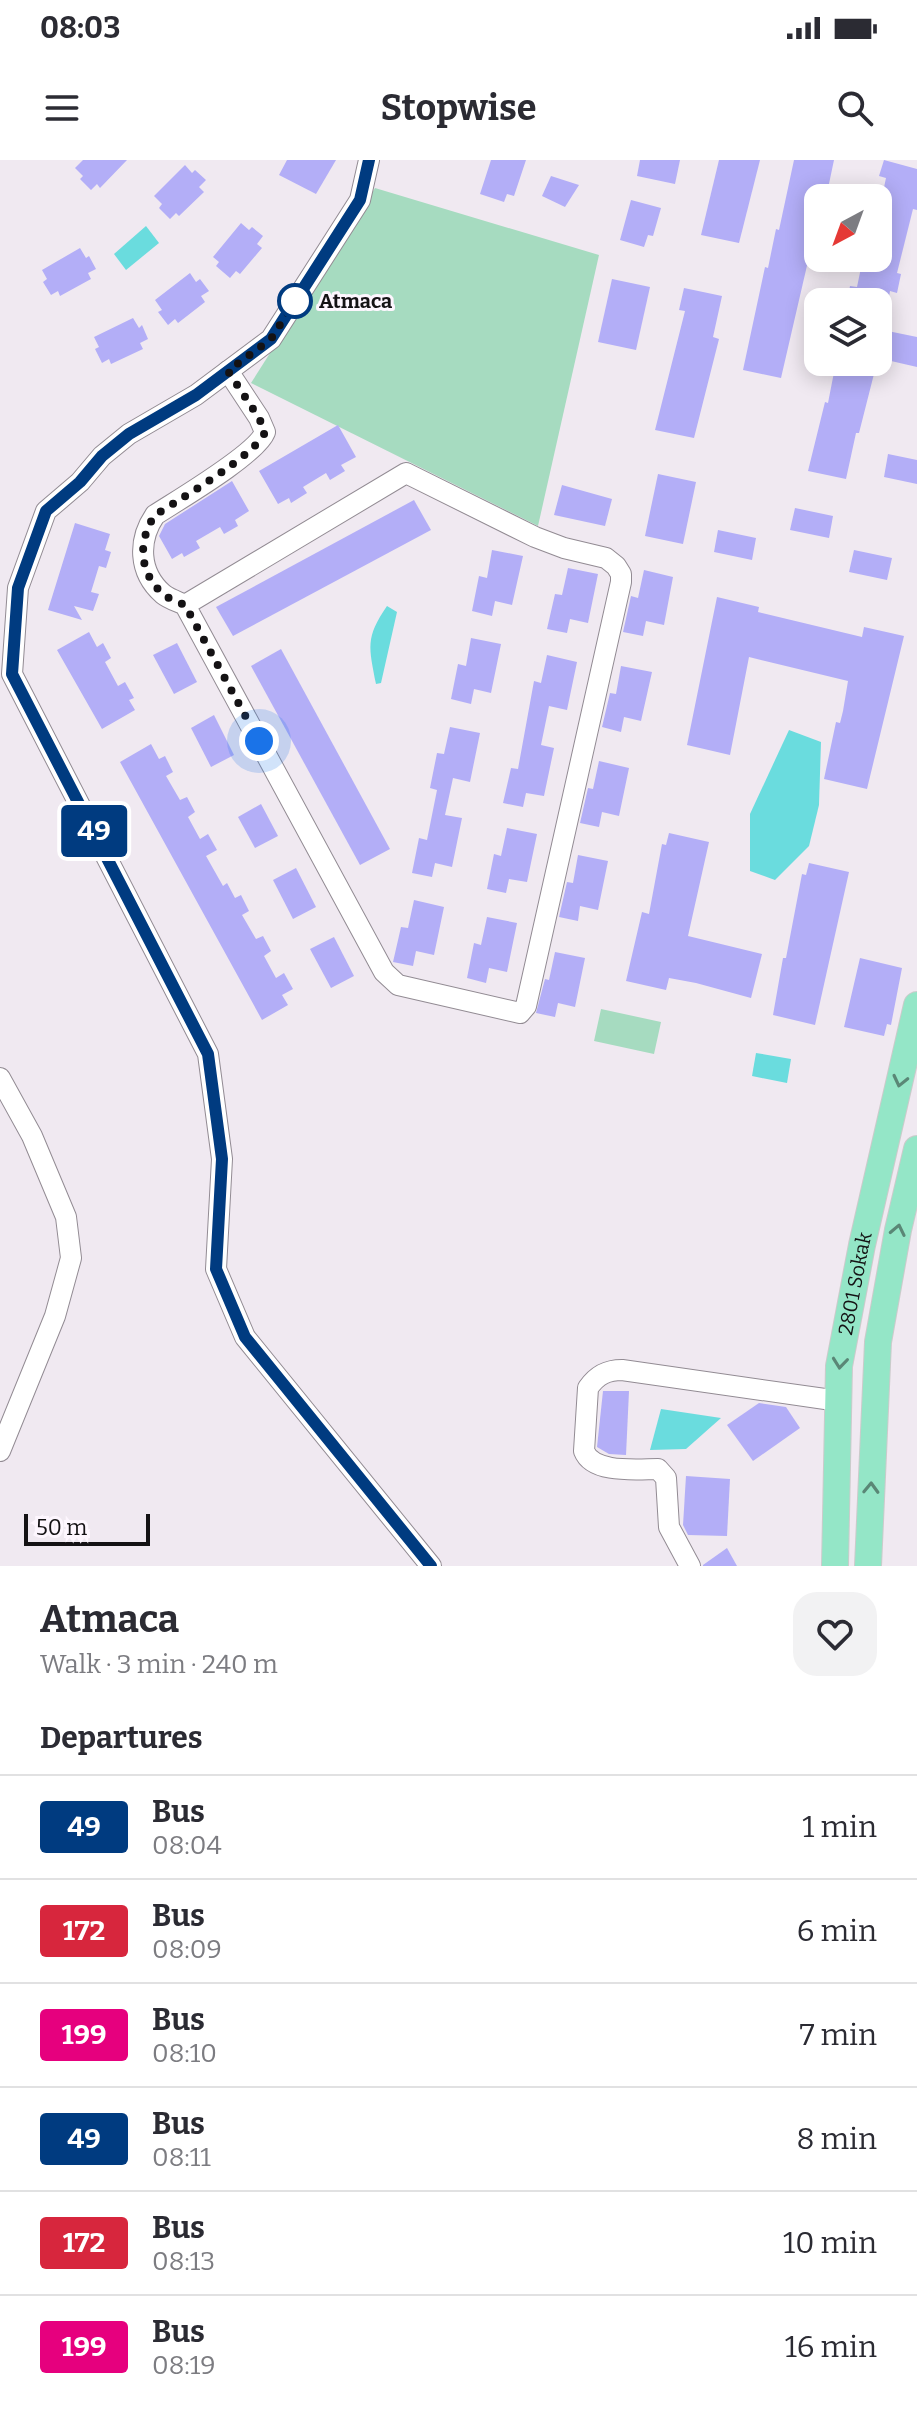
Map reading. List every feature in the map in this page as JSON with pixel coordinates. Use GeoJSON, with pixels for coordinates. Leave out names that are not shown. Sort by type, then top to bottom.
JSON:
{"type":"FeatureCollection","features":[{"type":"Feature","properties":{"kind":"main road","name":"2801 Sokak"},"geometry":{"type":"LineString","coordinates":[[835,1566],[839,1366],[848,1309],[917,1005]]}},
{"type":"Feature","properties":{"kind":"main road","name":"2801 Sokak"},"geometry":{"type":"LineString","coordinates":[[868,1566],[878,1342],[898,1230],[917,1149]]}},
{"type":"Feature","properties":{"kind":"street"},"geometry":{"type":"LineString","coordinates":[[369,160],[360,200],[271,339],[196,395],[129,434],[46,511],[18,588],[12,674],[208,1054],[222,1159],[216,1269],[245,1337],[431,1566]]}},
{"type":"Feature","properties":{"kind":"street"},"geometry":{"type":"LineString","coordinates":[[185,605],[406,473],[535,537],[606,558],[616,566],[621,582],[526,1006],[520,1013],[398,985],[384,972],[185,605],[163,594],[145,571],[142,556],[147,526],[155,515],[247,452],[265,432],[228,371]]}},
{"type":"Feature","properties":{"kind":"street"},"geometry":{"type":"LineString","coordinates":[[0,1078],[32,1136],[66,1217],[71,1258],[55,1316],[0,1451]]}},
{"type":"Feature","properties":{"kind":"street"},"geometry":{"type":"LineString","coordinates":[[690,1566],[669,1527],[664,1473],[658,1469],[599,1465],[587,1458],[584,1451],[588,1388],[594,1380],[608,1370],[622,1370],[839,1401]]}},
{"type":"Feature","properties":{"kind":"green space"},"geometry":{"type":"Polygon","coordinates":[[[375,188],[599,255],[538,526],[251,383],[375,188]]]}},
{"type":"Feature","properties":{"kind":"green space"},"geometry":{"type":"Polygon","coordinates":[[[601,1009],[661,1022],[654,1054],[594,1041],[601,1009]]]}},
{"type":"Feature","properties":{"kind":"water"},"geometry":{"type":"Polygon","coordinates":[[[146,226],[159,243],[126,270],[114,254],[146,226]]]}},
{"type":"Feature","properties":{"kind":"water"},"geometry":{"type":"Polygon","coordinates":[[[387,606],[397,612],[381,683],[376,684],[372,635],[387,606]]]}},
{"type":"Feature","properties":{"kind":"water"},"geometry":{"type":"Polygon","coordinates":[[[789,730],[821,742],[819,805],[809,846],[775,880],[750,871],[750,814],[789,730]]]}},
{"type":"Feature","properties":{"kind":"water"},"geometry":{"type":"Polygon","coordinates":[[[756,1053],[791,1059],[787,1083],[752,1076],[756,1053]]]}},
{"type":"Feature","properties":{"kind":"water"},"geometry":{"type":"Polygon","coordinates":[[[661,1409],[721,1418],[686,1449],[650,1450],[661,1409]]]}},
{"type":"Feature","properties":{"kind":"building"},"geometry":{"type":"Polygon","coordinates":[[[83,160],[127,160],[100,188],[97,184],[91,190],[80,179],[83,176],[75,168],[83,160]]]}},
{"type":"Feature","properties":{"kind":"building"},"geometry":{"type":"Polygon","coordinates":[[[287,160],[336,160],[316,194],[279,175],[287,160]]]}},
{"type":"Feature","properties":{"kind":"building"},"geometry":{"type":"Polygon","coordinates":[[[491,160],[526,160],[514,196],[507,194],[504,202],[480,194],[491,160]]]}},
{"type":"Feature","properties":{"kind":"building"},"geometry":{"type":"Polygon","coordinates":[[[640,160],[680,160],[675,184],[637,176],[640,160]]]}},
{"type":"Feature","properties":{"kind":"building"},"geometry":{"type":"Polygon","coordinates":[[[719,160],[760,160],[739,243],[701,235],[719,160]]]}},
{"type":"Feature","properties":{"kind":"building"},"geometry":{"type":"Polygon","coordinates":[[[794,160],[834,160],[829,184],[804,184],[806,272],[781,378],[743,370],[765,267],[768,268],[776,229],[779,230],[794,160]]]}},
{"type":"Feature","properties":{"kind":"building"},"geometry":{"type":"Polygon","coordinates":[[[884,160],[917,169],[917,210],[913,209],[897,273],[901,274],[897,293],[892,292],[892,288],[850,288],[857,287],[860,272],[892,272],[892,184],[885,184],[886,178],[879,176],[884,160]]]}},
{"type":"Feature","properties":{"kind":"building"},"geometry":{"type":"Polygon","coordinates":[[[185,165],[192,173],[195,170],[206,180],[199,187],[204,192],[179,216],[176,213],[170,219],[159,208],[162,204],[154,196],[185,165]]]}},
{"type":"Feature","properties":{"kind":"building"},"geometry":{"type":"Polygon","coordinates":[[[551,176],[579,185],[565,207],[542,196],[551,176]]]}},
{"type":"Feature","properties":{"kind":"building"},"geometry":{"type":"Polygon","coordinates":[[[631,200],[661,208],[653,236],[648,235],[644,247],[620,240],[631,200]]]}},
{"type":"Feature","properties":{"kind":"building"},"geometry":{"type":"Polygon","coordinates":[[[241,223],[263,236],[257,244],[262,248],[240,274],[236,271],[230,278],[216,266],[219,262],[213,257],[241,223]]]}},
{"type":"Feature","properties":{"kind":"building"},"geometry":{"type":"Polygon","coordinates":[[[80,248],[96,269],[88,273],[91,279],[60,296],[58,291],[51,295],[43,282],[47,279],[42,270],[80,248]]]}},
{"type":"Feature","properties":{"kind":"building"},"geometry":{"type":"Polygon","coordinates":[[[190,273],[196,282],[200,279],[209,291],[201,296],[205,302],[178,323],[175,319],[168,325],[158,312],[162,310],[155,300],[190,273]]]}},
{"type":"Feature","properties":{"kind":"building"},"geometry":{"type":"Polygon","coordinates":[[[612,279],[650,287],[636,350],[598,342],[612,279]]]}},
{"type":"Feature","properties":{"kind":"building"},"geometry":{"type":"Polygon","coordinates":[[[684,288],[722,296],[713,337],[719,339],[694,438],[655,430],[685,311],[679,310],[684,288]]]}},
{"type":"Feature","properties":{"kind":"building"},"geometry":{"type":"Polygon","coordinates":[[[133,318],[139,328],[142,325],[148,339],[140,343],[143,349],[111,364],[109,359],[102,363],[95,349],[99,347],[94,337],[133,318]]]}},
{"type":"Feature","properties":{"kind":"building"},"geometry":{"type":"Polygon","coordinates":[[[892,332],[917,337],[917,367],[892,361],[892,332]]]}},
{"type":"Feature","properties":{"kind":"building"},"geometry":{"type":"Polygon","coordinates":[[[833,376],[873,376],[846,479],[808,471],[825,402],[828,403],[833,376]]]}},
{"type":"Feature","properties":{"kind":"building"},"geometry":{"type":"Polygon","coordinates":[[[338,425],[356,457],[341,465],[345,471],[330,480],[326,473],[303,487],[307,493],[291,503],[289,498],[278,504],[259,471],[338,425]]]}},
{"type":"Feature","properties":{"kind":"building"},"geometry":{"type":"Polygon","coordinates":[[[888,454],[917,460],[917,484],[884,477],[888,454]]]}},
{"type":"Feature","properties":{"kind":"building"},"geometry":{"type":"Polygon","coordinates":[[[658,474],[696,482],[683,544],[645,536],[658,474]]]}},
{"type":"Feature","properties":{"kind":"building"},"geometry":{"type":"Polygon","coordinates":[[[232,481],[249,511],[235,520],[238,526],[224,534],[220,527],[196,541],[200,548],[184,557],[182,553],[172,559],[159,536],[165,524],[232,481]]]}},
{"type":"Feature","properties":{"kind":"building"},"geometry":{"type":"Polygon","coordinates":[[[562,485],[612,499],[605,526],[554,515],[562,485]]]}},
{"type":"Feature","properties":{"kind":"building"},"geometry":{"type":"Polygon","coordinates":[[[414,500],[431,530],[233,636],[216,607],[414,500]]]}},
{"type":"Feature","properties":{"kind":"building"},"geometry":{"type":"Polygon","coordinates":[[[795,508],[833,516],[829,538],[790,530],[795,508]]]}},
{"type":"Feature","properties":{"kind":"building"},"geometry":{"type":"Polygon","coordinates":[[[75,523],[110,534],[105,550],[111,552],[106,568],[99,566],[91,592],[99,594],[93,611],[74,606],[82,620],[48,610],[75,523]]]}},
{"type":"Feature","properties":{"kind":"building"},"geometry":{"type":"Polygon","coordinates":[[[718,530],[756,538],[752,560],[714,552],[718,530]]]}},
{"type":"Feature","properties":{"kind":"building"},"geometry":{"type":"Polygon","coordinates":[[[492,550],[523,556],[512,605],[495,601],[492,616],[472,611],[479,576],[487,578],[492,550]]]}},
{"type":"Feature","properties":{"kind":"building"},"geometry":{"type":"Polygon","coordinates":[[[854,550],[892,558],[887,580],[849,572],[854,550]]]}},
{"type":"Feature","properties":{"kind":"building"},"geometry":{"type":"Polygon","coordinates":[[[568,568],[598,574],[588,623],[570,619],[567,633],[547,629],[555,594],[562,595],[568,568]]]}},
{"type":"Feature","properties":{"kind":"building"},"geometry":{"type":"Polygon","coordinates":[[[644,570],[673,577],[664,625],[646,621],[643,636],[623,632],[631,596],[638,598],[644,570]]]}},
{"type":"Feature","properties":{"kind":"building"},"geometry":{"type":"Polygon","coordinates":[[[717,597],[759,607],[758,612],[862,637],[864,627],[904,636],[867,789],[824,779],[848,681],[749,657],[730,755],[687,745],[717,597]]]}},
{"type":"Feature","properties":{"kind":"building"},"geometry":{"type":"Polygon","coordinates":[[[89,632],[97,647],[103,643],[111,658],[105,662],[118,686],[125,682],[134,698],[129,700],[135,710],[102,729],[57,650],[89,632]]]}},
{"type":"Feature","properties":{"kind":"building"},"geometry":{"type":"Polygon","coordinates":[[[471,638],[501,644],[491,693],[474,689],[471,704],[451,699],[458,664],[466,666],[471,638]]]}},
{"type":"Feature","properties":{"kind":"building"},"geometry":{"type":"Polygon","coordinates":[[[177,643],[197,682],[174,694],[153,655],[177,643]]]}},
{"type":"Feature","properties":{"kind":"building"},"geometry":{"type":"Polygon","coordinates":[[[281,649],[390,849],[360,865],[251,666],[281,649]]]}},
{"type":"Feature","properties":{"kind":"building"},"geometry":{"type":"Polygon","coordinates":[[[547,655],[577,662],[567,710],[549,706],[541,745],[554,748],[544,796],[526,793],[523,807],[503,803],[511,768],[518,769],[534,681],[541,683],[547,655]]]}},
{"type":"Feature","properties":{"kind":"building"},"geometry":{"type":"Polygon","coordinates":[[[621,666],[652,672],[641,721],[624,717],[621,732],[602,727],[610,693],[616,694],[621,666]]]}},
{"type":"Feature","properties":{"kind":"building"},"geometry":{"type":"Polygon","coordinates":[[[214,715],[234,755],[211,767],[191,728],[214,715]]]}},
{"type":"Feature","properties":{"kind":"building"},"geometry":{"type":"Polygon","coordinates":[[[450,727],[480,733],[470,782],[453,778],[445,815],[462,818],[452,867],[435,863],[432,877],[412,873],[419,838],[427,840],[437,790],[430,788],[437,753],[444,754],[450,727]]]}},
{"type":"Feature","properties":{"kind":"building"},"geometry":{"type":"Polygon","coordinates":[[[151,744],[159,759],[165,756],[173,772],[166,776],[180,800],[187,797],[195,812],[188,817],[200,839],[208,834],[217,850],[206,856],[223,886],[227,883],[235,898],[241,895],[249,911],[242,915],[256,939],[263,936],[271,951],[264,956],[276,978],[284,973],[293,989],[282,995],[288,1005],[262,1020],[120,762],[151,744]]]}},
{"type":"Feature","properties":{"kind":"building"},"geometry":{"type":"Polygon","coordinates":[[[599,761],[629,768],[619,816],[602,812],[599,827],[580,823],[588,788],[593,789],[599,761]]]}},
{"type":"Feature","properties":{"kind":"building"},"geometry":{"type":"Polygon","coordinates":[[[261,804],[278,836],[255,848],[238,817],[261,804]]]}},
{"type":"Feature","properties":{"kind":"building"},"geometry":{"type":"Polygon","coordinates":[[[507,828],[537,834],[527,882],[509,879],[506,893],[487,889],[494,854],[501,856],[507,828]]]}},
{"type":"Feature","properties":{"kind":"building"},"geometry":{"type":"Polygon","coordinates":[[[669,833],[709,842],[688,936],[762,954],[751,998],[669,978],[666,990],[626,981],[642,912],[649,914],[662,844],[666,845],[669,833]]]}},
{"type":"Feature","properties":{"kind":"building"},"geometry":{"type":"Polygon","coordinates":[[[578,855],[608,861],[598,910],[580,906],[578,921],[559,917],[567,882],[573,883],[578,855]]]}},
{"type":"Feature","properties":{"kind":"building"},"geometry":{"type":"Polygon","coordinates":[[[809,863],[849,872],[815,1025],[773,1015],[802,874],[806,875],[809,863]]]}},
{"type":"Feature","properties":{"kind":"building"},"geometry":{"type":"Polygon","coordinates":[[[296,868],[316,907],[293,919],[273,880],[296,868]]]}},
{"type":"Feature","properties":{"kind":"building"},"geometry":{"type":"Polygon","coordinates":[[[414,900],[444,907],[434,955],[416,951],[413,966],[393,962],[401,927],[408,928],[414,900]]]}},
{"type":"Feature","properties":{"kind":"building"},"geometry":{"type":"Polygon","coordinates":[[[487,917],[517,923],[507,972],[489,968],[486,983],[467,978],[474,943],[481,945],[487,917]]]}},
{"type":"Feature","properties":{"kind":"building"},"geometry":{"type":"Polygon","coordinates":[[[334,937],[354,976],[331,988],[310,949],[334,937]]]}},
{"type":"Feature","properties":{"kind":"building"},"geometry":{"type":"Polygon","coordinates":[[[555,952],[585,958],[575,1007],[558,1003],[555,1017],[536,1013],[545,979],[549,980],[555,952]]]}},
{"type":"Feature","properties":{"kind":"building"},"geometry":{"type":"Polygon","coordinates":[[[860,958],[902,968],[891,1025],[887,1024],[884,1036],[844,1027],[860,958]]]}},
{"type":"Feature","properties":{"kind":"building"},"geometry":{"type":"Polygon","coordinates":[[[603,1391],[629,1391],[626,1455],[609,1454],[597,1447],[603,1391]]]}},
{"type":"Feature","properties":{"kind":"building"},"geometry":{"type":"Polygon","coordinates":[[[759,1403],[786,1407],[800,1428],[753,1461],[727,1425],[759,1403]]]}},
{"type":"Feature","properties":{"kind":"building"},"geometry":{"type":"Polygon","coordinates":[[[686,1476],[730,1479],[727,1536],[688,1535],[683,1525],[686,1476]]]}},
{"type":"Feature","properties":{"kind":"building"},"geometry":{"type":"Polygon","coordinates":[[[727,1548],[737,1566],[703,1566],[703,1565],[727,1548]]]}},
{"type":"Feature","properties":{"kind":"bus line","name":"49"},"geometry":{"type":"LineString","coordinates":[[369,160],[360,200],[271,339],[196,395],[129,434],[46,511],[18,588],[12,674],[208,1054],[222,1159],[216,1269],[245,1337],[431,1566]]}},
{"type":"Feature","properties":{"kind":"place","name":"Atmaca"},"geometry":{"type":"Point","coordinates":[295,301]}},
{"type":"Feature","properties":{"kind":"route"},"geometry":{"type":"LineString","coordinates":[[259,741],[185,605],[163,594],[145,571],[142,556],[147,526],[155,515],[247,452],[262,438],[265,432],[259,418],[228,371],[271,339],[300,293],[295,301]]}}]}
